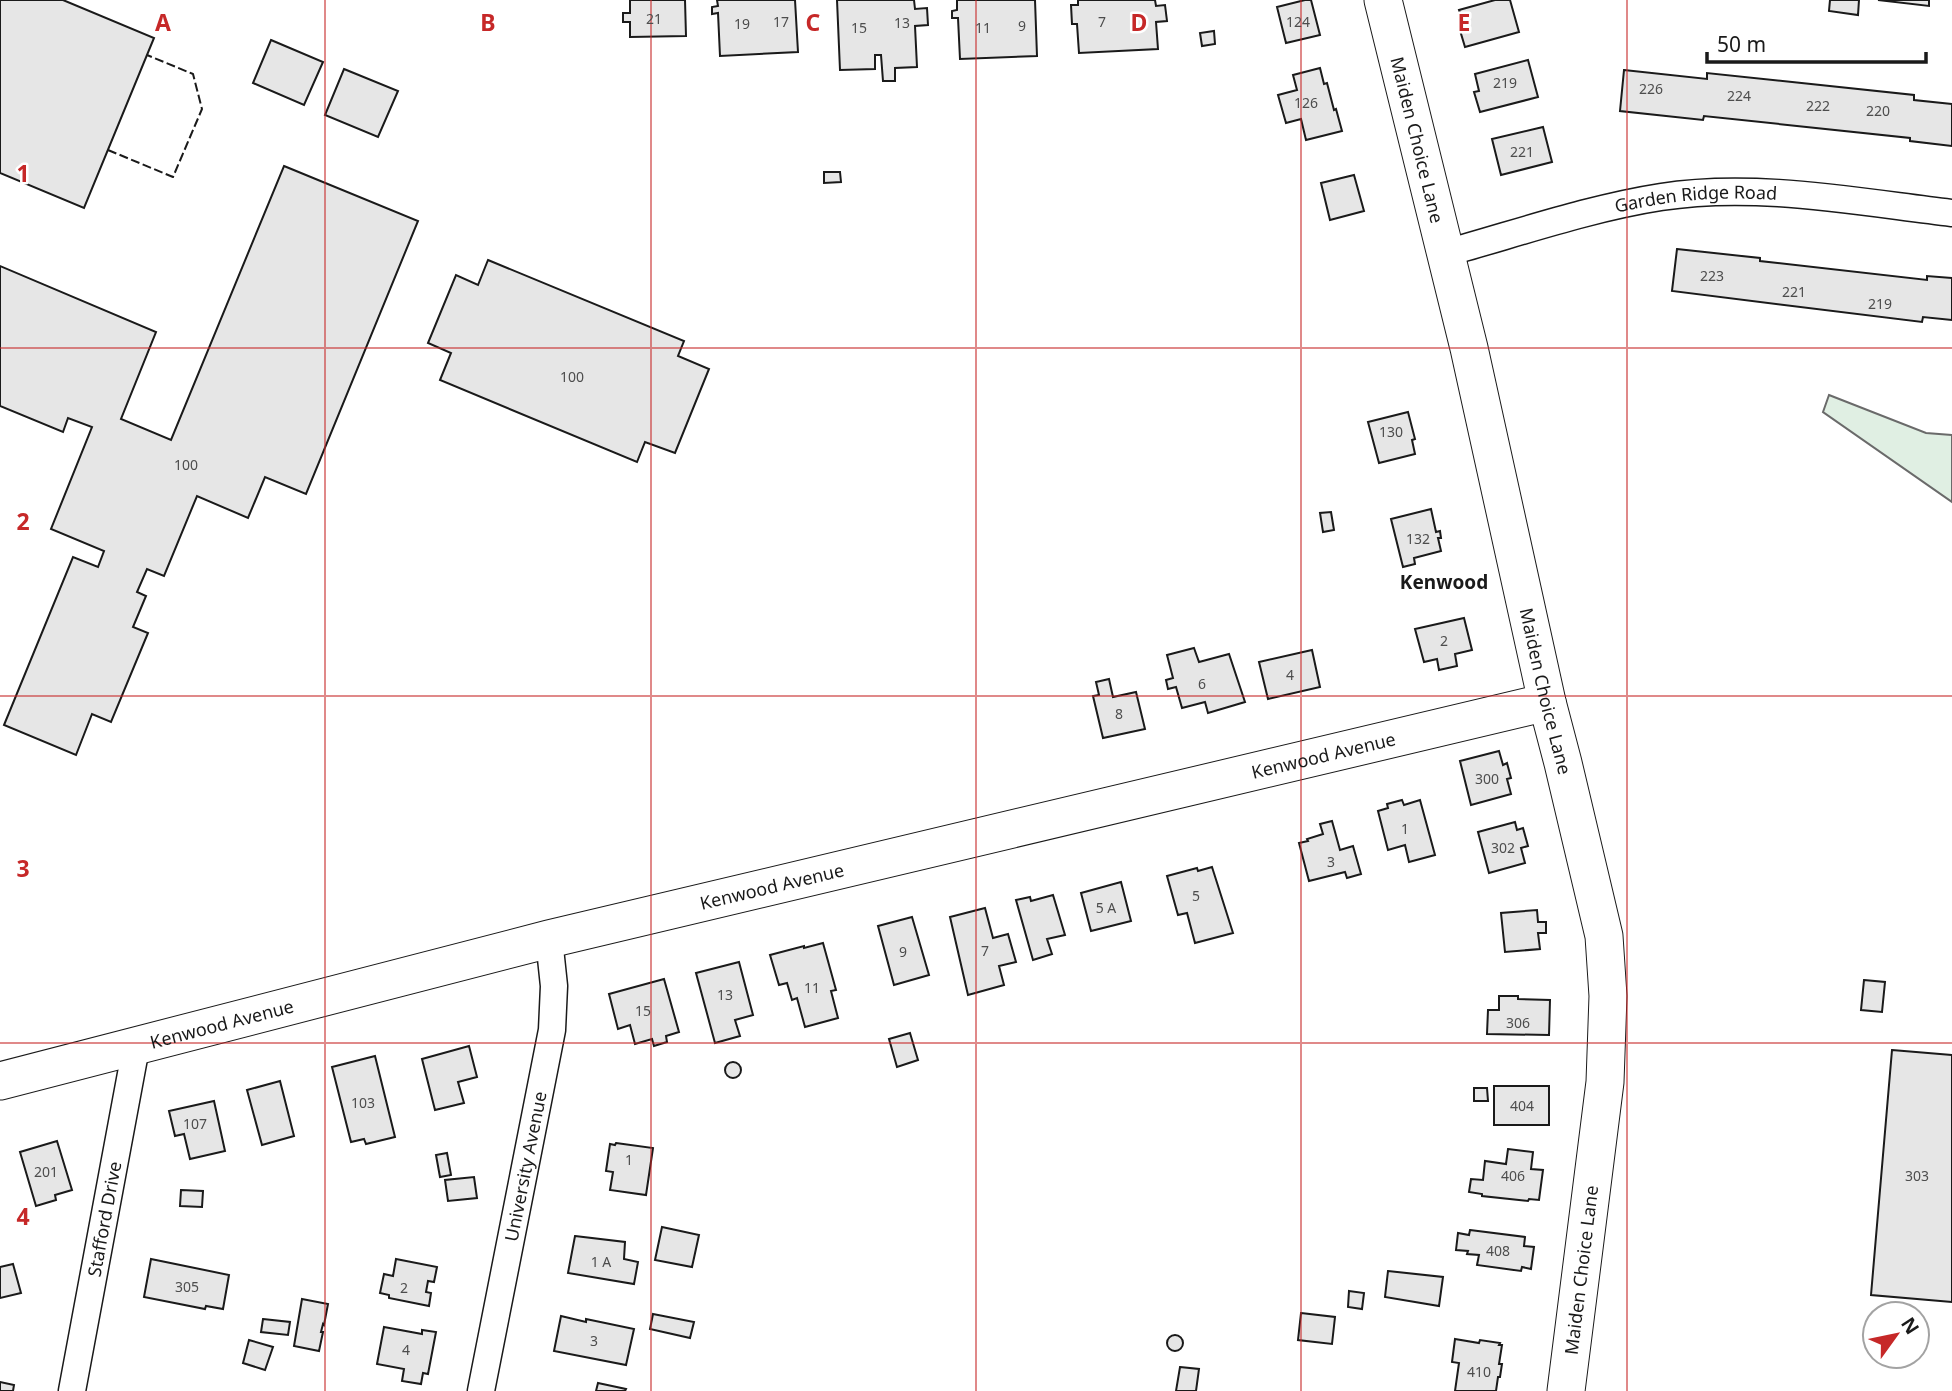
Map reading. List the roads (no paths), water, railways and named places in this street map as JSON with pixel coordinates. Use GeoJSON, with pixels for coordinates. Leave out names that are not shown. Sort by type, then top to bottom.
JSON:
{"type":"FeatureCollection","features":[{"type":"Feature","properties":{"kind":"street","name":"Maiden Choice Lane"},"geometry":{"type":"LineString","coordinates":[[1383,0],[1472,362],[1547,702],[1604,936],[1608,996],[1605,1082],[1566,1391]]}},
{"type":"Feature","properties":{"kind":"street","name":"Garden Ridge Road"},"geometry":{"type":"LineString","coordinates":[[1446,253],[1616,206],[1663,196],[1726,191],[1802,195],[1952,213]]}},
{"type":"Feature","properties":{"kind":"street","name":"Kenwood Avenue"},"geometry":{"type":"LineString","coordinates":[[0,1081],[549,939],[1547,702]]}},
{"type":"Feature","properties":{"kind":"street","name":"University Avenue"},"geometry":{"type":"LineString","coordinates":[[481,1391],[552,1030],[554,986],[549,939]]}},
{"type":"Feature","properties":{"kind":"street","name":"Stafford Drive"},"geometry":{"type":"LineString","coordinates":[[72,1391],[136,1047]]}},
{"type":"Feature","properties":{"kind":"district","name":"Kenwood"},"geometry":{"type":"Point","coordinates":[1444,582]}}]}
